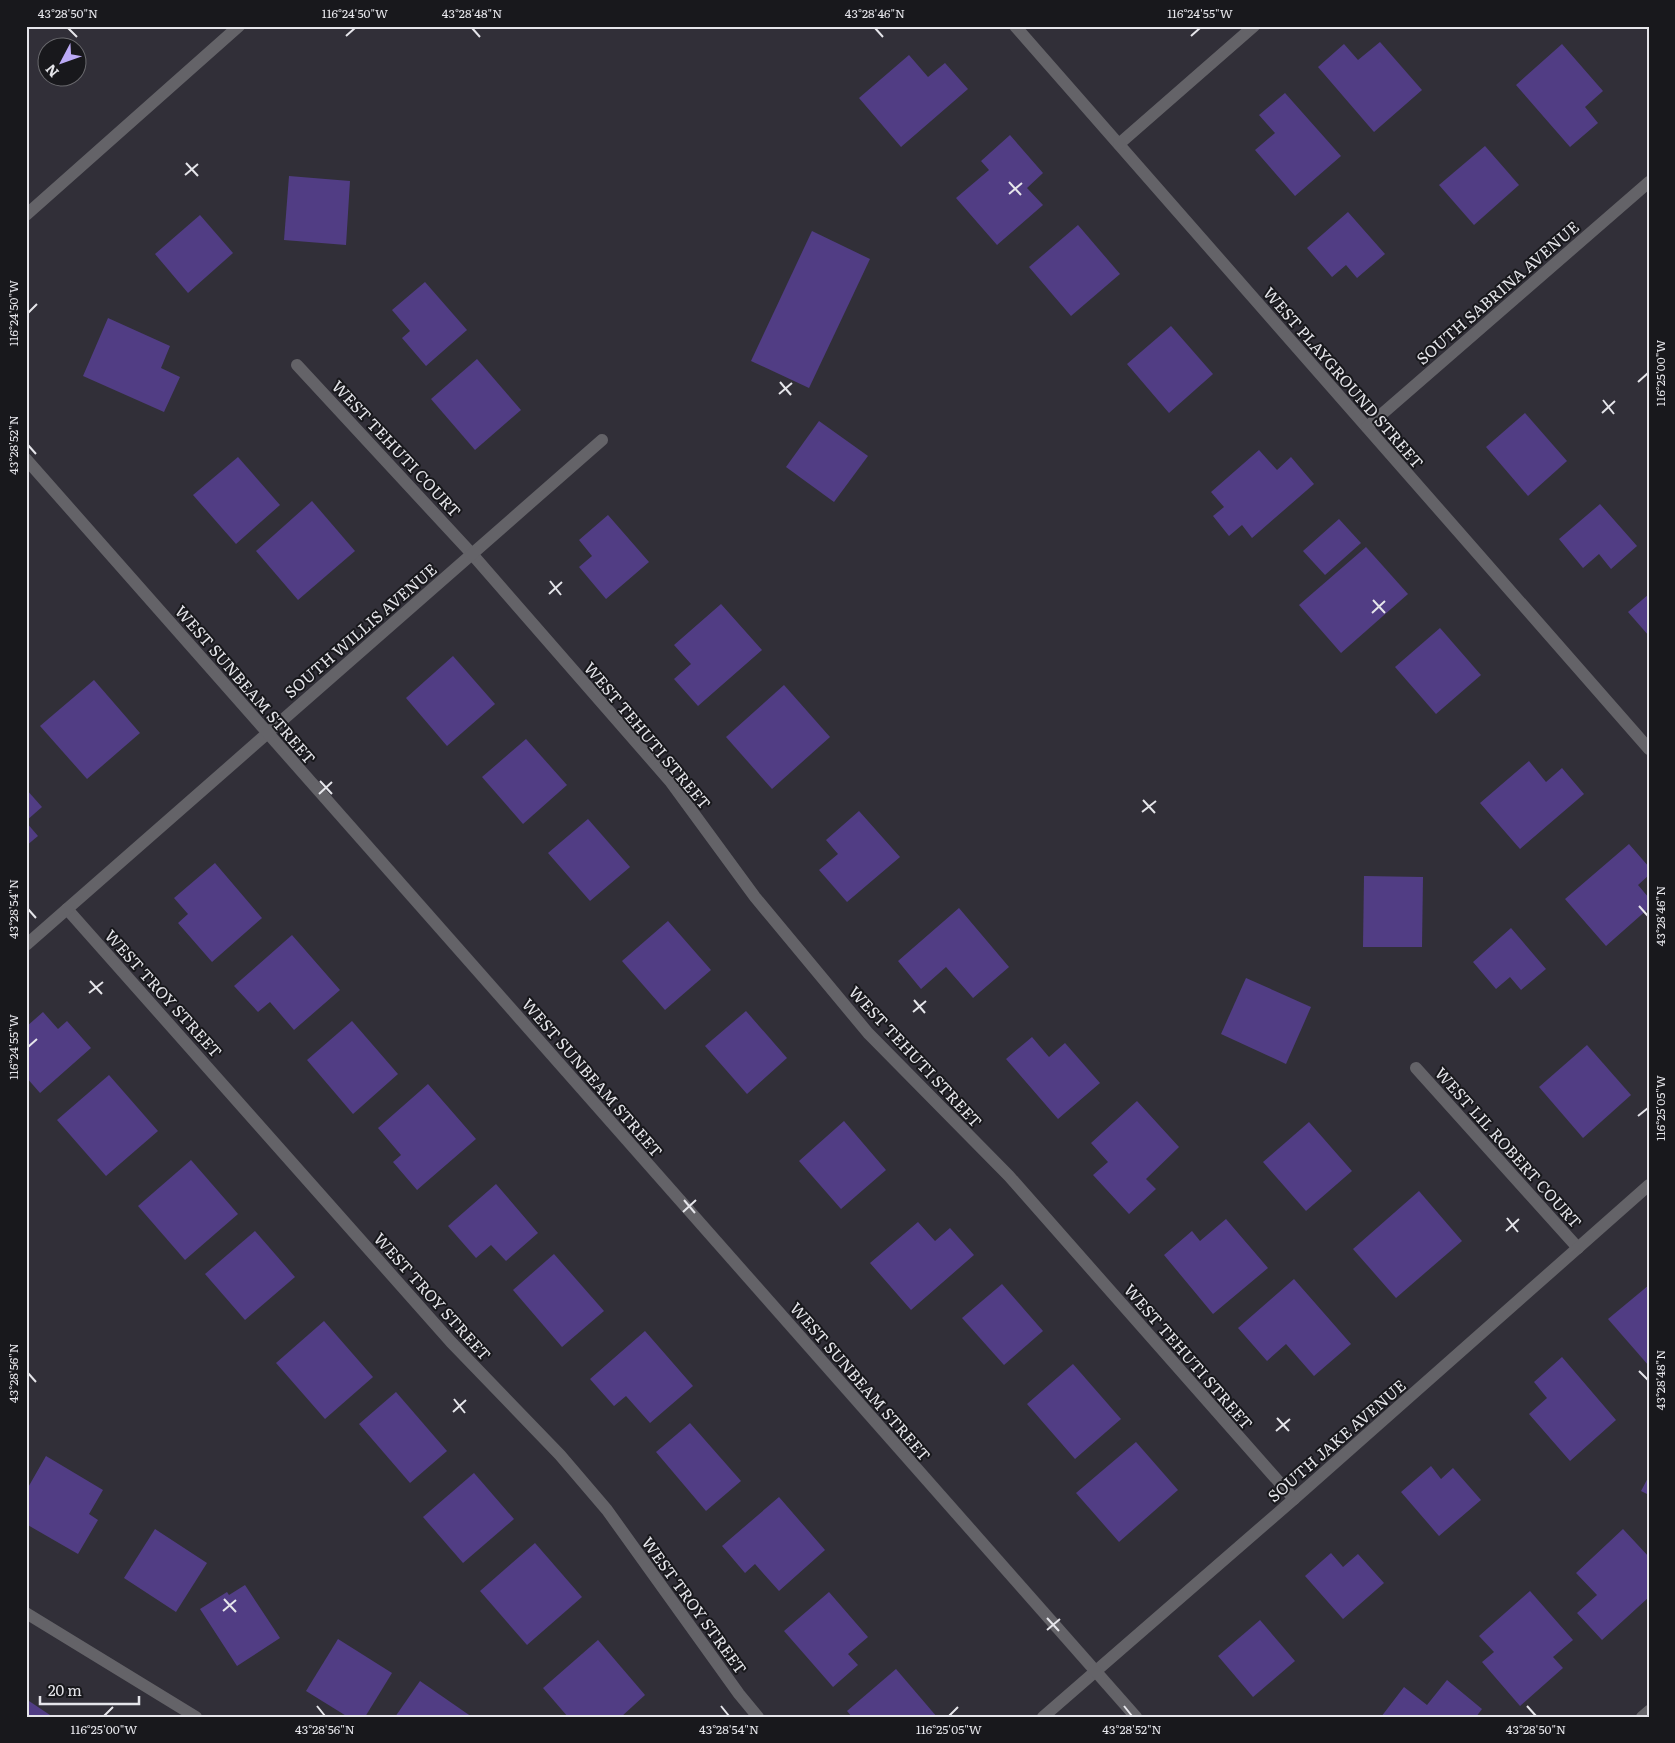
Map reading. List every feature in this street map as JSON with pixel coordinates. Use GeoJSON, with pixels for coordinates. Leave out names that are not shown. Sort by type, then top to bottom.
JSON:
{"type":"FeatureCollection","features":[{"type":"Feature","properties":{"kind":"street"},"geometry":{"type":"LineString","coordinates":[[26,215],[239,26]]}},
{"type":"Feature","properties":{"kind":"street","name":"WEST PLAYGROUND STREET"},"geometry":{"type":"LineString","coordinates":[[1015,26],[1649,749]]}},
{"type":"Feature","properties":{"kind":"street"},"geometry":{"type":"LineString","coordinates":[[1119,144],[1254,26]]}},
{"type":"Feature","properties":{"kind":"street","name":"SOUTH SABRINA AVENUE"},"geometry":{"type":"LineString","coordinates":[[1367,427],[1649,182]]}},
{"type":"Feature","properties":{"kind":"street","name":"WEST TEHUTI COURT"},"geometry":{"type":"LineString","coordinates":[[297,365],[472,554]]}},
{"type":"Feature","properties":{"kind":"street","name":"SOUTH WILLIS AVENUE"},"geometry":{"type":"LineString","coordinates":[[26,945],[602,440]]}},
{"type":"Feature","properties":{"kind":"street","name":"WEST SUNBEAM STREET"},"geometry":{"type":"LineString","coordinates":[[26,460],[1136,1717]]}},
{"type":"Feature","properties":{"kind":"street","name":"WEST TEHUTI STREET"},"geometry":{"type":"LineString","coordinates":[[472,554],[670,782],[755,897],[868,1033],[1009,1176],[1294,1499]]}},
{"type":"Feature","properties":{"kind":"street","name":"WEST TROY STREET"},"geometry":{"type":"LineString","coordinates":[[67,909],[451,1342],[560,1455],[607,1510],[739,1694],[758,1717]]}},
{"type":"Feature","properties":{"kind":"street","name":"WEST LIL ROBERT COURT"},"geometry":{"type":"LineString","coordinates":[[1416,1068],[1578,1248]]}},
{"type":"Feature","properties":{"kind":"street","name":"SOUTH JAKE AVENUE"},"geometry":{"type":"LineString","coordinates":[[1043,1717],[1294,1499],[1649,1185]]}},
{"type":"Feature","properties":{"kind":"street"},"geometry":{"type":"LineString","coordinates":[[26,1613],[196,1717]]}},
{"type":"Feature","properties":{"kind":"street"},"geometry":{"type":"LineString","coordinates":[[1642,1717],[1649,1711]]}},
{"type":"Feature","properties":{"kind":"building"},"geometry":{"type":"Polygon","coordinates":[[[1380,42],[1422,90],[1374,132],[1318,67],[1344,44],[1358,60],[1380,42]]]}},
{"type":"Feature","properties":{"kind":"building"},"geometry":{"type":"Polygon","coordinates":[[[1562,44],[1603,91],[1585,107],[1598,123],[1570,147],[1516,85],[1562,44]]]}},
{"type":"Feature","properties":{"kind":"building"},"geometry":{"type":"Polygon","coordinates":[[[909,55],[928,77],[945,63],[968,89],[901,147],[859,98],[909,55]]]}},
{"type":"Feature","properties":{"kind":"building"},"geometry":{"type":"Polygon","coordinates":[[[1285,93],[1341,156],[1295,196],[1255,150],[1275,133],[1259,115],[1285,93]]]}},
{"type":"Feature","properties":{"kind":"building"},"geometry":{"type":"Polygon","coordinates":[[[1010,135],[1043,173],[1027,188],[1043,205],[997,245],[956,198],[989,170],[981,161],[1010,135]]]}},
{"type":"Feature","properties":{"kind":"building"},"geometry":{"type":"Polygon","coordinates":[[[1485,146],[1519,185],[1474,225],[1439,185],[1485,146]]]}},
{"type":"Feature","properties":{"kind":"building"},"geometry":{"type":"Polygon","coordinates":[[[289,176],[350,181],[346,245],[284,240],[289,176]]]}},
{"type":"Feature","properties":{"kind":"building"},"geometry":{"type":"Polygon","coordinates":[[[1348,212],[1385,254],[1357,278],[1346,265],[1332,277],[1307,248],[1348,212]]]}},
{"type":"Feature","properties":{"kind":"building"},"geometry":{"type":"Polygon","coordinates":[[[200,215],[233,253],[188,293],[155,254],[200,215]]]}},
{"type":"Feature","properties":{"kind":"building"},"geometry":{"type":"Polygon","coordinates":[[[1078,225],[1120,274],[1071,316],[1029,267],[1078,225]]]}},
{"type":"Feature","properties":{"kind":"building"},"geometry":{"type":"Polygon","coordinates":[[[812,231],[870,259],[809,388],[751,361],[812,231]]]}},
{"type":"Feature","properties":{"kind":"building"},"geometry":{"type":"Polygon","coordinates":[[[425,282],[467,330],[426,366],[402,338],[410,331],[392,310],[425,282]]]}},
{"type":"Feature","properties":{"kind":"building"},"geometry":{"type":"Polygon","coordinates":[[[108,318],[170,346],[161,368],[180,377],[164,412],[83,376],[108,318]]]}},
{"type":"Feature","properties":{"kind":"building"},"geometry":{"type":"Polygon","coordinates":[[[1171,326],[1213,374],[1169,413],[1127,364],[1171,326]]]}},
{"type":"Feature","properties":{"kind":"building"},"geometry":{"type":"Polygon","coordinates":[[[477,359],[521,410],[475,450],[431,399],[477,359]]]}},
{"type":"Feature","properties":{"kind":"building"},"geometry":{"type":"Polygon","coordinates":[[[1525,413],[1567,461],[1528,496],[1486,447],[1525,413]]]}},
{"type":"Feature","properties":{"kind":"building"},"geometry":{"type":"Polygon","coordinates":[[[819,421],[868,456],[834,502],[786,467],[819,421]]]}},
{"type":"Feature","properties":{"kind":"building"},"geometry":{"type":"Polygon","coordinates":[[[1259,450],[1277,470],[1291,457],[1314,484],[1252,538],[1242,525],[1229,536],[1213,516],[1224,507],[1211,492],[1259,450]]]}},
{"type":"Feature","properties":{"kind":"building"},"geometry":{"type":"Polygon","coordinates":[[[238,457],[280,505],[236,544],[193,495],[238,457]]]}},
{"type":"Feature","properties":{"kind":"building"},"geometry":{"type":"Polygon","coordinates":[[[312,501],[355,551],[298,600],[256,551],[312,501]]]}},
{"type":"Feature","properties":{"kind":"building"},"geometry":{"type":"Polygon","coordinates":[[[1600,504],[1637,546],[1611,569],[1599,554],[1583,568],[1559,539],[1600,504]]]}},
{"type":"Feature","properties":{"kind":"building"},"geometry":{"type":"Polygon","coordinates":[[[608,515],[649,562],[606,599],[579,567],[592,556],[579,540],[608,515]]]}},
{"type":"Feature","properties":{"kind":"building"},"geometry":{"type":"Polygon","coordinates":[[[1339,519],[1361,543],[1325,575],[1303,551],[1339,519]]]}},
{"type":"Feature","properties":{"kind":"building"},"geometry":{"type":"Polygon","coordinates":[[[1366,547],[1408,594],[1341,653],[1299,605],[1366,547]]]}},
{"type":"Feature","properties":{"kind":"building"},"geometry":{"type":"Polygon","coordinates":[[[1649,594],[1649,636],[1628,612],[1649,594]]]}},
{"type":"Feature","properties":{"kind":"building"},"geometry":{"type":"Polygon","coordinates":[[[721,604],[762,650],[698,706],[674,679],[691,664],[674,645],[721,604]]]}},
{"type":"Feature","properties":{"kind":"building"},"geometry":{"type":"Polygon","coordinates":[[[1440,628],[1481,675],[1436,714],[1395,667],[1440,628]]]}},
{"type":"Feature","properties":{"kind":"building"},"geometry":{"type":"Polygon","coordinates":[[[453,656],[495,704],[447,746],[406,698],[453,656]]]}},
{"type":"Feature","properties":{"kind":"building"},"geometry":{"type":"Polygon","coordinates":[[[94,680],[140,733],[87,779],[40,726],[94,680]]]}},
{"type":"Feature","properties":{"kind":"building"},"geometry":{"type":"Polygon","coordinates":[[[784,685],[830,737],[772,789],[726,737],[784,685]]]}},
{"type":"Feature","properties":{"kind":"building"},"geometry":{"type":"Polygon","coordinates":[[[526,739],[567,785],[523,824],[482,777],[526,739]]]}},
{"type":"Feature","properties":{"kind":"building"},"geometry":{"type":"Polygon","coordinates":[[[1529,761],[1546,782],[1562,768],[1584,794],[1520,849],[1480,803],[1529,761]]]}},
{"type":"Feature","properties":{"kind":"building"},"geometry":{"type":"Polygon","coordinates":[[[26,789],[42,807],[26,821],[26,789]]]}},
{"type":"Feature","properties":{"kind":"building"},"geometry":{"type":"Polygon","coordinates":[[[859,811],[900,857],[847,902],[819,870],[838,854],[826,840],[859,811]]]}},
{"type":"Feature","properties":{"kind":"building"},"geometry":{"type":"Polygon","coordinates":[[[588,819],[630,867],[590,901],[548,853],[588,819]]]}},
{"type":"Feature","properties":{"kind":"building"},"geometry":{"type":"Polygon","coordinates":[[[26,822],[38,836],[26,846],[26,822]]]}},
{"type":"Feature","properties":{"kind":"building"},"geometry":{"type":"Polygon","coordinates":[[[1629,844],[1649,867],[1649,875],[1638,885],[1649,898],[1649,908],[1606,946],[1565,899],[1629,844]]]}},
{"type":"Feature","properties":{"kind":"building"},"geometry":{"type":"Polygon","coordinates":[[[215,863],[262,918],[212,962],[178,923],[188,914],[174,898],[215,863]]]}},
{"type":"Feature","properties":{"kind":"building"},"geometry":{"type":"Polygon","coordinates":[[[1364,876],[1423,877],[1422,947],[1363,947],[1364,876]]]}},
{"type":"Feature","properties":{"kind":"building"},"geometry":{"type":"Polygon","coordinates":[[[959,908],[1009,967],[973,998],[946,967],[921,989],[898,961],[959,908]]]}},
{"type":"Feature","properties":{"kind":"building"},"geometry":{"type":"Polygon","coordinates":[[[668,921],[711,970],[665,1010],[622,961],[668,921]]]}},
{"type":"Feature","properties":{"kind":"building"},"geometry":{"type":"Polygon","coordinates":[[[1511,928],[1546,969],[1521,990],[1510,977],[1496,989],[1473,962],[1511,928]]]}},
{"type":"Feature","properties":{"kind":"building"},"geometry":{"type":"Polygon","coordinates":[[[292,935],[340,990],[294,1030],[270,1002],[258,1012],[234,986],[292,935]]]}},
{"type":"Feature","properties":{"kind":"building"},"geometry":{"type":"Polygon","coordinates":[[[1246,978],[1311,1007],[1286,1064],[1221,1034],[1246,978]]]}},
{"type":"Feature","properties":{"kind":"building"},"geometry":{"type":"Polygon","coordinates":[[[746,1011],[787,1058],[747,1094],[705,1046],[746,1011]]]}},
{"type":"Feature","properties":{"kind":"building"},"geometry":{"type":"Polygon","coordinates":[[[43,1012],[58,1029],[67,1021],[91,1048],[40,1093],[26,1077],[26,1027],[43,1012]]]}},
{"type":"Feature","properties":{"kind":"building"},"geometry":{"type":"Polygon","coordinates":[[[352,1021],[398,1074],[353,1114],[307,1060],[352,1021]]]}},
{"type":"Feature","properties":{"kind":"building"},"geometry":{"type":"Polygon","coordinates":[[[1032,1037],[1049,1057],[1065,1043],[1100,1083],[1058,1119],[1006,1059],[1032,1037]]]}},
{"type":"Feature","properties":{"kind":"building"},"geometry":{"type":"Polygon","coordinates":[[[1587,1045],[1631,1095],[1583,1138],[1539,1087],[1587,1045]]]}},
{"type":"Feature","properties":{"kind":"building"},"geometry":{"type":"Polygon","coordinates":[[[109,1075],[158,1131],[106,1176],[57,1120],[109,1075]]]}},
{"type":"Feature","properties":{"kind":"building"},"geometry":{"type":"Polygon","coordinates":[[[428,1084],[476,1139],[417,1190],[393,1162],[401,1155],[378,1128],[428,1084]]]}},
{"type":"Feature","properties":{"kind":"building"},"geometry":{"type":"Polygon","coordinates":[[[1137,1101],[1179,1147],[1146,1179],[1156,1189],[1129,1214],[1093,1175],[1108,1162],[1091,1143],[1137,1101]]]}},
{"type":"Feature","properties":{"kind":"building"},"geometry":{"type":"Polygon","coordinates":[[[844,1121],[886,1170],[841,1209],[799,1161],[844,1121]]]}},
{"type":"Feature","properties":{"kind":"building"},"geometry":{"type":"Polygon","coordinates":[[[1309,1122],[1352,1171],[1306,1211],[1263,1162],[1309,1122]]]}},
{"type":"Feature","properties":{"kind":"building"},"geometry":{"type":"Polygon","coordinates":[[[191,1160],[238,1214],[185,1260],[138,1206],[191,1160]]]}},
{"type":"Feature","properties":{"kind":"building"},"geometry":{"type":"Polygon","coordinates":[[[496,1184],[538,1233],[506,1261],[491,1245],[476,1258],[448,1226],[496,1184]]]}},
{"type":"Feature","properties":{"kind":"building"},"geometry":{"type":"Polygon","coordinates":[[[1419,1191],[1462,1241],[1396,1298],[1353,1249],[1419,1191]]]}},
{"type":"Feature","properties":{"kind":"building"},"geometry":{"type":"Polygon","coordinates":[[[1226,1219],[1268,1268],[1213,1314],[1164,1255],[1192,1231],[1200,1241],[1226,1219]]]}},
{"type":"Feature","properties":{"kind":"building"},"geometry":{"type":"Polygon","coordinates":[[[918,1222],[935,1241],[950,1228],[974,1255],[911,1310],[870,1263],[918,1222]]]}},
{"type":"Feature","properties":{"kind":"building"},"geometry":{"type":"Polygon","coordinates":[[[255,1231],[295,1277],[245,1320],[205,1274],[255,1231]]]}},
{"type":"Feature","properties":{"kind":"building"},"geometry":{"type":"Polygon","coordinates":[[[554,1254],[604,1311],[562,1347],[513,1290],[554,1254]]]}},
{"type":"Feature","properties":{"kind":"building"},"geometry":{"type":"Polygon","coordinates":[[[1294,1279],[1351,1344],[1314,1376],[1286,1344],[1267,1361],[1238,1328],[1294,1279]]]}},
{"type":"Feature","properties":{"kind":"building"},"geometry":{"type":"Polygon","coordinates":[[[1002,1284],[1043,1331],[1004,1365],[962,1318],[1002,1284]]]}},
{"type":"Feature","properties":{"kind":"building"},"geometry":{"type":"Polygon","coordinates":[[[1649,1285],[1649,1366],[1608,1319],[1649,1285]]]}},
{"type":"Feature","properties":{"kind":"building"},"geometry":{"type":"Polygon","coordinates":[[[324,1321],[373,1377],[325,1419],[276,1363],[324,1321]]]}},
{"type":"Feature","properties":{"kind":"building"},"geometry":{"type":"Polygon","coordinates":[[[645,1331],[693,1386],[650,1423],[626,1396],[614,1406],[590,1379],[645,1331]]]}},
{"type":"Feature","properties":{"kind":"building"},"geometry":{"type":"Polygon","coordinates":[[[1562,1357],[1616,1420],[1570,1461],[1529,1414],[1547,1398],[1534,1382],[1562,1357]]]}},
{"type":"Feature","properties":{"kind":"building"},"geometry":{"type":"Polygon","coordinates":[[[1073,1364],[1121,1419],[1075,1459],[1027,1404],[1073,1364]]]}},
{"type":"Feature","properties":{"kind":"building"},"geometry":{"type":"Polygon","coordinates":[[[396,1392],[447,1451],[410,1483],[359,1424],[396,1392]]]}},
{"type":"Feature","properties":{"kind":"building"},"geometry":{"type":"Polygon","coordinates":[[[690,1423],[741,1481],[706,1511],[656,1452],[690,1423]]]}},
{"type":"Feature","properties":{"kind":"building"},"geometry":{"type":"Polygon","coordinates":[[[1136,1442],[1178,1490],[1119,1542],[1076,1493],[1136,1442]]]}},
{"type":"Feature","properties":{"kind":"building"},"geometry":{"type":"Polygon","coordinates":[[[46,1456],[103,1490],[89,1514],[98,1520],[78,1554],[26,1524],[26,1491],[46,1456]]]}},
{"type":"Feature","properties":{"kind":"building"},"geometry":{"type":"Polygon","coordinates":[[[1431,1466],[1441,1479],[1453,1468],[1481,1500],[1439,1536],[1401,1492],[1431,1466]]]}},
{"type":"Feature","properties":{"kind":"building"},"geometry":{"type":"Polygon","coordinates":[[[474,1473],[514,1519],[463,1563],[423,1517],[474,1473]]]}},
{"type":"Feature","properties":{"kind":"building"},"geometry":{"type":"Polygon","coordinates":[[[1649,1476],[1649,1495],[1641,1491],[1649,1476]]]}},
{"type":"Feature","properties":{"kind":"building"},"geometry":{"type":"Polygon","coordinates":[[[779,1497],[825,1550],[779,1591],[755,1564],[745,1573],[722,1546],[779,1497]]]}},
{"type":"Feature","properties":{"kind":"building"},"geometry":{"type":"Polygon","coordinates":[[[155,1529],[207,1563],[176,1612],[124,1578],[155,1529]]]}},
{"type":"Feature","properties":{"kind":"building"},"geometry":{"type":"Polygon","coordinates":[[[1623,1529],[1649,1557],[1649,1597],[1602,1640],[1577,1613],[1597,1595],[1576,1573],[1623,1529]]]}},
{"type":"Feature","properties":{"kind":"building"},"geometry":{"type":"Polygon","coordinates":[[[535,1543],[582,1597],[527,1645],[480,1591],[535,1543]]]}},
{"type":"Feature","properties":{"kind":"building"},"geometry":{"type":"Polygon","coordinates":[[[1331,1553],[1343,1567],[1358,1554],[1384,1583],[1343,1619],[1305,1576],[1331,1553]]]}},
{"type":"Feature","properties":{"kind":"building"},"geometry":{"type":"Polygon","coordinates":[[[245,1585],[280,1638],[237,1666],[200,1609],[227,1592],[229,1595],[245,1585]]]}},
{"type":"Feature","properties":{"kind":"building"},"geometry":{"type":"Polygon","coordinates":[[[1530,1591],[1573,1640],[1553,1657],[1563,1668],[1520,1706],[1482,1662],[1494,1652],[1479,1636],[1530,1591]]]}},
{"type":"Feature","properties":{"kind":"building"},"geometry":{"type":"Polygon","coordinates":[[[829,1592],[868,1637],[848,1654],[858,1665],[833,1687],[784,1631],[829,1592]]]}},
{"type":"Feature","properties":{"kind":"building"},"geometry":{"type":"Polygon","coordinates":[[[1260,1620],[1295,1661],[1253,1697],[1218,1656],[1260,1620]]]}},
{"type":"Feature","properties":{"kind":"building"},"geometry":{"type":"Polygon","coordinates":[[[338,1639],[392,1673],[365,1717],[348,1717],[306,1691],[338,1639]]]}},
{"type":"Feature","properties":{"kind":"building"},"geometry":{"type":"Polygon","coordinates":[[[598,1640],[645,1695],[621,1717],[568,1717],[543,1688],[598,1640]]]}},
{"type":"Feature","properties":{"kind":"building"},"geometry":{"type":"Polygon","coordinates":[[[896,1669],[937,1717],[852,1717],[847,1711],[896,1669]]]}},
{"type":"Feature","properties":{"kind":"building"},"geometry":{"type":"Polygon","coordinates":[[[1447,1680],[1482,1709],[1476,1717],[1381,1717],[1404,1687],[1427,1705],[1447,1680]]]}},
{"type":"Feature","properties":{"kind":"building"},"geometry":{"type":"Polygon","coordinates":[[[420,1681],[472,1717],[395,1717],[420,1681]]]}},
{"type":"Feature","properties":{"kind":"building"},"geometry":{"type":"Polygon","coordinates":[[[26,1699],[53,1717],[26,1717],[26,1699]]]}}]}
